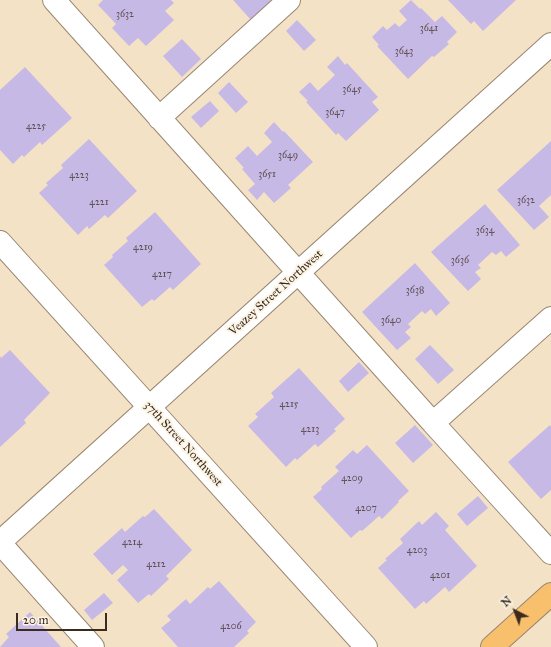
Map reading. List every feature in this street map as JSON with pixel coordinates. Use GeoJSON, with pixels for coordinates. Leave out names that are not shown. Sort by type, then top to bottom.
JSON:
{"type":"FeatureCollection","features":[{"type":"Feature","properties":{"kind":"main road"},"geometry":{"type":"LineString","coordinates":[[492,647],[551,594]]}},
{"type":"Feature","properties":{"kind":"street"},"geometry":{"type":"LineString","coordinates":[[54,0],[551,553]]}},
{"type":"Feature","properties":{"kind":"street"},"geometry":{"type":"LineString","coordinates":[[159,118],[290,0]]}},
{"type":"Feature","properties":{"kind":"street","name":"Veazey Street Northwest"},"geometry":{"type":"LineString","coordinates":[[0,542],[551,44]]}},
{"type":"Feature","properties":{"kind":"street","name":"37th Street Northwest"},"geometry":{"type":"LineString","coordinates":[[0,242],[366,647]]}},
{"type":"Feature","properties":{"kind":"street"},"geometry":{"type":"LineString","coordinates":[[433,423],[551,318]]}},
{"type":"Feature","properties":{"kind":"street"},"geometry":{"type":"LineString","coordinates":[[0,542],[93,647]]}},
{"type":"Feature","properties":{"kind":"building"},"geometry":{"type":"Polygon","coordinates":[[[103,0],[171,0],[174,3],[165,11],[174,20],[146,46],[138,38],[129,46],[112,28],[116,24],[98,5],[103,0]]]}},
{"type":"Feature","properties":{"kind":"building"},"geometry":{"type":"Polygon","coordinates":[[[233,0],[271,0],[272,1],[251,20],[233,0]]]}},
{"type":"Feature","properties":{"kind":"building"},"geometry":{"type":"Polygon","coordinates":[[[411,0],[435,22],[442,16],[457,32],[447,42],[449,44],[434,57],[432,56],[408,79],[377,46],[379,45],[372,37],[383,26],[387,30],[395,23],[399,27],[407,20],[399,11],[411,0]]]}},
{"type":"Feature","properties":{"kind":"building"},"geometry":{"type":"Polygon","coordinates":[[[448,0],[516,0],[483,31],[474,21],[471,24],[448,0]]]}},
{"type":"Feature","properties":{"kind":"building"},"geometry":{"type":"Polygon","coordinates":[[[297,20],[316,40],[304,51],[286,31],[297,20]]]}},
{"type":"Feature","properties":{"kind":"building"},"geometry":{"type":"Polygon","coordinates":[[[182,39],[201,59],[182,77],[163,56],[182,39]]]}},
{"type":"Feature","properties":{"kind":"building"},"geometry":{"type":"Polygon","coordinates":[[[338,56],[345,65],[347,63],[378,97],[372,102],[379,110],[346,141],[338,133],[336,135],[306,102],[308,101],[299,92],[310,82],[318,91],[335,75],[327,67],[338,56]]]}},
{"type":"Feature","properties":{"kind":"building"},"geometry":{"type":"Polygon","coordinates":[[[25,67],[72,118],[42,145],[40,142],[24,157],[22,155],[13,164],[0,150],[0,90],[25,67]]]}},
{"type":"Feature","properties":{"kind":"building"},"geometry":{"type":"Polygon","coordinates":[[[229,82],[248,102],[236,113],[218,93],[229,82]]]}},
{"type":"Feature","properties":{"kind":"building"},"geometry":{"type":"Polygon","coordinates":[[[210,101],[219,111],[201,128],[191,117],[210,101]]]}},
{"type":"Feature","properties":{"kind":"building"},"geometry":{"type":"Polygon","coordinates":[[[274,122],[313,162],[288,185],[291,188],[274,203],[264,192],[257,200],[248,190],[255,184],[235,158],[248,146],[257,156],[272,142],[264,133],[274,122]]]}},
{"type":"Feature","properties":{"kind":"building"},"geometry":{"type":"Polygon","coordinates":[[[89,139],[137,191],[108,218],[105,215],[89,229],[87,226],[78,235],[39,193],[48,185],[46,183],[63,168],[61,165],[89,139]]]}},
{"type":"Feature","properties":{"kind":"building"},"geometry":{"type":"Polygon","coordinates":[[[551,141],[551,195],[539,206],[549,217],[534,230],[497,190],[551,141]]]}},
{"type":"Feature","properties":{"kind":"building"},"geometry":{"type":"Polygon","coordinates":[[[485,204],[520,245],[506,257],[501,251],[496,255],[492,252],[478,265],[481,268],[475,272],[481,279],[468,291],[431,252],[485,204]]]}},
{"type":"Feature","properties":{"kind":"building"},"geometry":{"type":"Polygon","coordinates":[[[155,212],[201,264],[173,290],[170,287],[154,301],[152,299],[142,307],[104,265],[113,257],[112,255],[128,241],[126,238],[155,212]]]}},
{"type":"Feature","properties":{"kind":"building"},"geometry":{"type":"Polygon","coordinates":[[[415,263],[450,303],[436,316],[431,309],[425,314],[422,311],[408,324],[411,327],[405,332],[411,338],[397,350],[362,312],[415,263]]]}},
{"type":"Feature","properties":{"kind":"building"},"geometry":{"type":"Polygon","coordinates":[[[430,345],[454,370],[438,384],[415,359],[430,345]]]}},
{"type":"Feature","properties":{"kind":"building"},"geometry":{"type":"Polygon","coordinates":[[[10,350],[50,393],[24,420],[26,423],[0,447],[0,356],[1,358],[10,350]]]}},
{"type":"Feature","properties":{"kind":"building"},"geometry":{"type":"Polygon","coordinates":[[[359,362],[369,373],[348,392],[339,381],[359,362]]]}},
{"type":"Feature","properties":{"kind":"building"},"geometry":{"type":"Polygon","coordinates":[[[299,368],[345,419],[334,429],[336,431],[318,447],[315,444],[297,460],[295,458],[286,467],[248,426],[258,417],[255,414],[274,397],[271,393],[299,368]]]}},
{"type":"Feature","properties":{"kind":"building"},"geometry":{"type":"Polygon","coordinates":[[[415,425],[433,445],[413,463],[395,443],[415,425]]]}},
{"type":"Feature","properties":{"kind":"building"},"geometry":{"type":"Polygon","coordinates":[[[550,425],[551,490],[541,499],[508,462],[550,425]]]}},
{"type":"Feature","properties":{"kind":"building"},"geometry":{"type":"Polygon","coordinates":[[[367,445],[409,491],[382,519],[379,516],[362,531],[360,530],[351,538],[313,497],[322,489],[321,487],[339,471],[335,467],[353,450],[357,454],[367,445]]]}},
{"type":"Feature","properties":{"kind":"building"},"geometry":{"type":"Polygon","coordinates":[[[478,496],[488,508],[467,526],[457,514],[478,496]]]}},
{"type":"Feature","properties":{"kind":"building"},"geometry":{"type":"Polygon","coordinates":[[[154,509],[192,550],[166,576],[169,579],[151,596],[149,594],[138,603],[117,580],[128,570],[123,565],[112,575],[93,554],[122,528],[125,532],[143,516],[145,517],[154,509]]]}},
{"type":"Feature","properties":{"kind":"building"},"geometry":{"type":"Polygon","coordinates":[[[436,512],[449,526],[445,530],[477,566],[449,592],[445,587],[426,604],[424,601],[415,609],[378,568],[387,560],[385,559],[403,543],[400,539],[419,521],[422,525],[436,512]]]}},
{"type":"Feature","properties":{"kind":"building"},"geometry":{"type":"Polygon","coordinates":[[[219,581],[256,622],[247,631],[249,633],[234,647],[178,647],[161,628],[171,620],[167,616],[186,599],[190,604],[208,587],[210,589],[219,581]]]}},
{"type":"Feature","properties":{"kind":"building"},"geometry":{"type":"Polygon","coordinates":[[[104,593],[113,603],[92,620],[84,610],[104,593]]]}},
{"type":"Feature","properties":{"kind":"building"},"geometry":{"type":"Polygon","coordinates":[[[30,612],[61,647],[0,647],[9,637],[6,634],[30,612]]]}}]}
